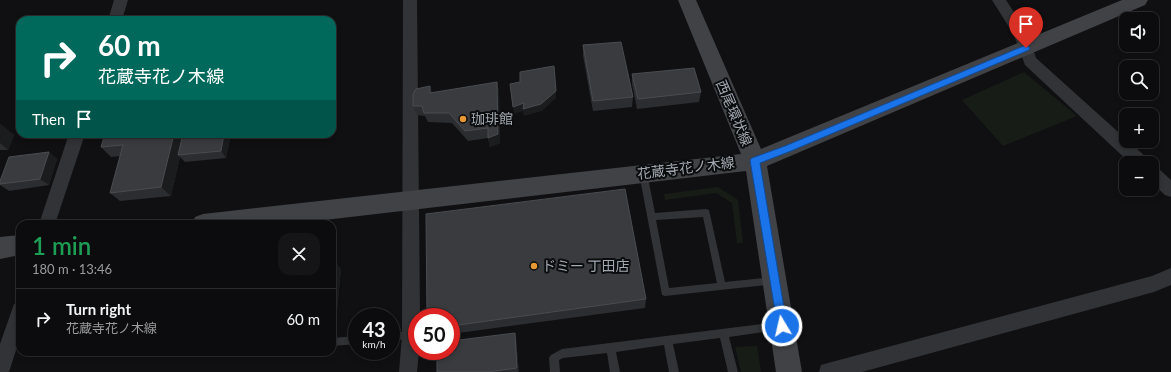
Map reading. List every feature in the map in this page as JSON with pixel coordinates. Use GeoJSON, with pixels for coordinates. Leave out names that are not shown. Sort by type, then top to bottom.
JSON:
{"type":"FeatureCollection","features":[{"type":"Feature","properties":{"kind":"main road","name":"西尾環状線"},"geometry":{"type":"LineString","coordinates":[[687,0],[755,160],[789,372]]}},
{"type":"Feature","properties":{"kind":"main road","name":"花蔵寺花ノ木線"},"geometry":{"type":"LineString","coordinates":[[238,220],[755,160],[788,148],[1139,0]]}},
{"type":"Feature","properties":{"kind":"main road"},"geometry":{"type":"LineString","coordinates":[[0,248],[16,246]]}},
{"type":"Feature","properties":{"kind":"street"},"geometry":{"type":"LineString","coordinates":[[116,16],[121,0]]}},
{"type":"Feature","properties":{"kind":"street"},"geometry":{"type":"LineString","coordinates":[[410,0],[411,308]]}},
{"type":"Feature","properties":{"kind":"street"},"geometry":{"type":"LineString","coordinates":[[999,0],[1021,34],[1030,61],[1133,156]]}},
{"type":"Feature","properties":{"kind":"street"},"geometry":{"type":"LineString","coordinates":[[49,220],[76,138]]}},
{"type":"Feature","properties":{"kind":"street"},"geometry":{"type":"LineString","coordinates":[[1159,179],[1171,190]]}},
{"type":"Feature","properties":{"kind":"street"},"geometry":{"type":"LineString","coordinates":[[828,372],[1154,284],[1171,276]]}},
{"type":"Feature","properties":{"kind":"street"},"geometry":{"type":"LineString","coordinates":[[0,372],[16,322]]}},
{"type":"Feature","properties":{"kind":"street"},"geometry":{"type":"LineString","coordinates":[[408,372],[409,360]]}},
{"type":"Feature","properties":{"kind":"lane"},"geometry":{"type":"LineString","coordinates":[[643,173],[665,292],[775,280]]}},
{"type":"Feature","properties":{"kind":"lane"},"geometry":{"type":"LineString","coordinates":[[651,218],[706,213],[722,286]]}},
{"type":"Feature","properties":{"kind":"lane"},"geometry":{"type":"LineString","coordinates":[[555,372],[554,358],[562,354],[782,326]]}},
{"type":"Feature","properties":{"kind":"lane"},"geometry":{"type":"LineString","coordinates":[[723,333],[733,372]]}},
{"type":"Feature","properties":{"kind":"lane"},"geometry":{"type":"LineString","coordinates":[[336,342],[348,341]]}},
{"type":"Feature","properties":{"kind":"lane"},"geometry":{"type":"LineString","coordinates":[[668,341],[674,372]]}},
{"type":"Feature","properties":{"kind":"lane"},"geometry":{"type":"LineString","coordinates":[[611,348],[615,372]]}},
{"type":"Feature","properties":{"kind":"shaded area"},"geometry":{"type":"Polygon","coordinates":[[[1024,72],[1077,116],[1003,146],[962,100],[1024,72]]]}},
{"type":"Feature","properties":{"kind":"shaded area"},"geometry":{"type":"Polygon","coordinates":[[[718,187],[738,200],[743,243],[737,243],[732,203],[716,193],[665,200],[664,194],[718,187]]]}},
{"type":"Feature","properties":{"kind":"shaded area"},"geometry":{"type":"Polygon","coordinates":[[[757,346],[761,372],[741,372],[735,347],[757,346]]]}},
{"type":"Feature","properties":{"kind":"building"},"geometry":{"type":"Polygon","coordinates":[[[621,42],[633,97],[593,101],[583,45],[621,42]]]}},
{"type":"Feature","properties":{"kind":"building"},"geometry":{"type":"Polygon","coordinates":[[[554,66],[556,91],[541,104],[523,109],[524,103],[513,107],[510,84],[520,82],[520,72],[554,66]]]}},
{"type":"Feature","properties":{"kind":"building"},"geometry":{"type":"Polygon","coordinates":[[[694,68],[701,92],[638,99],[632,74],[694,68]]]}},
{"type":"Feature","properties":{"kind":"building","name":"珈琲館"},"geometry":{"type":"Polygon","coordinates":[[[497,82],[498,134],[488,138],[488,128],[465,131],[449,113],[424,113],[422,106],[413,106],[413,94],[416,89],[430,86],[430,93],[497,82]]]}},
{"type":"Feature","properties":{"kind":"building"},"geometry":{"type":"Polygon","coordinates":[[[104,138],[173,138],[161,187],[110,193],[123,145],[101,147],[104,138]]]}},
{"type":"Feature","properties":{"kind":"building"},"geometry":{"type":"Polygon","coordinates":[[[182,138],[223,138],[221,151],[178,155],[182,138]]]}},
{"type":"Feature","properties":{"kind":"building"},"geometry":{"type":"Polygon","coordinates":[[[49,152],[40,179],[0,184],[9,157],[49,152]]]}},
{"type":"Feature","properties":{"kind":"building","name":"ドミー 丁田店"},"geometry":{"type":"Polygon","coordinates":[[[625,189],[646,299],[460,325],[460,308],[427,308],[426,214],[625,189]]]}},
{"type":"Feature","properties":{"kind":"building"},"geometry":{"type":"Polygon","coordinates":[[[515,333],[517,368],[487,372],[437,372],[437,360],[460,360],[460,340],[515,333]]]}},
{"type":"Feature","properties":{"kind":"place","name":"珈琲館"},"geometry":{"type":"Point","coordinates":[463,119]}},
{"type":"Feature","properties":{"kind":"place","name":"ドミー 丁田店"},"geometry":{"type":"Point","coordinates":[534,266]}},
{"type":"Feature","properties":{"kind":"route"},"geometry":{"type":"LineString","coordinates":[[782,326],[755,160],[788,148],[1026,48]]}}]}
